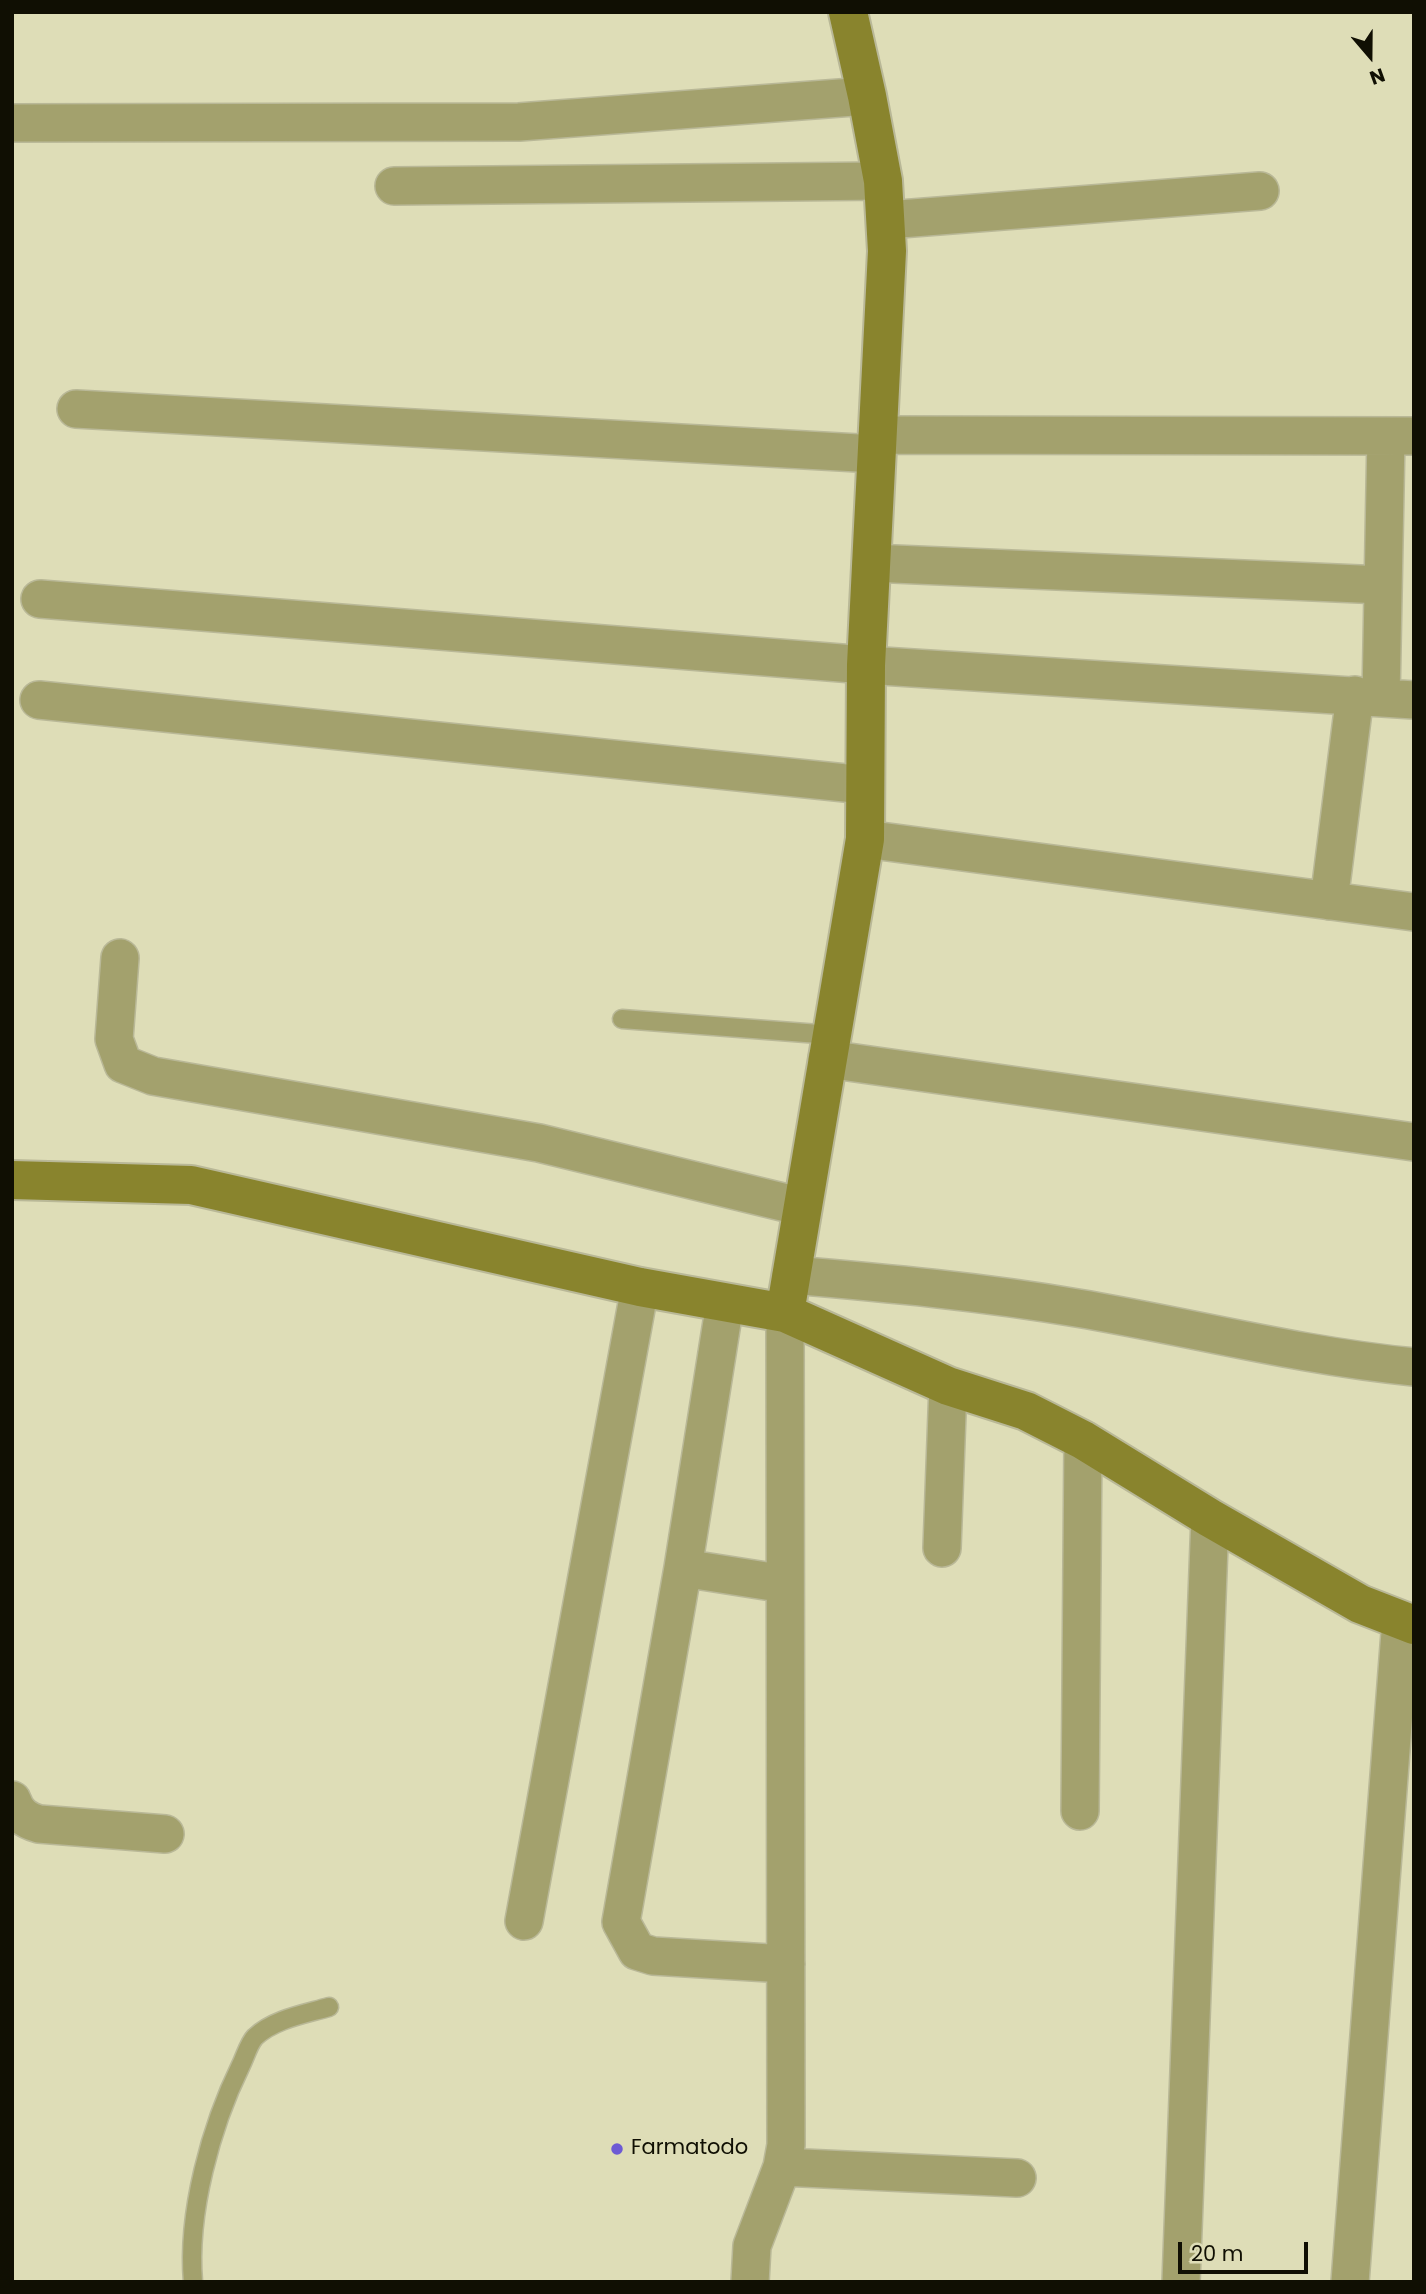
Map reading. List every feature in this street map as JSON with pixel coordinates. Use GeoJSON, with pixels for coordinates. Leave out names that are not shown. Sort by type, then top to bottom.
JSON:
{"type":"FeatureCollection","features":[{"type":"Feature","properties":{"kind":"street"},"geometry":{"type":"LineString","coordinates":[[750,2282],[752,2246],[782,2166],[786,2145],[785,1313],[865,839],[866,665],[887,220],[883,181],[848,12]]}},
{"type":"Feature","properties":{"kind":"street"},"geometry":{"type":"LineString","coordinates":[[12,123],[519,122],[867,96]]}},
{"type":"Feature","properties":{"kind":"street"},"geometry":{"type":"LineString","coordinates":[[394,186],[883,181]]}},
{"type":"Feature","properties":{"kind":"street"},"geometry":{"type":"LineString","coordinates":[[887,220],[1260,191]]}},
{"type":"Feature","properties":{"kind":"street"},"geometry":{"type":"LineString","coordinates":[[76,409],[877,445],[1400,436],[1383,584],[1383,698],[1329,901]]}},
{"type":"Feature","properties":{"kind":"street"},"geometry":{"type":"LineString","coordinates":[[871,563],[1383,584]]}},
{"type":"Feature","properties":{"kind":"street"},"geometry":{"type":"LineString","coordinates":[[40,599],[866,665],[1383,698]]}},
{"type":"Feature","properties":{"kind":"street"},"geometry":{"type":"LineString","coordinates":[[39,700],[865,785]]}},
{"type":"Feature","properties":{"kind":"street"},"geometry":{"type":"LineString","coordinates":[[865,839],[1414,912]]}},
{"type":"Feature","properties":{"kind":"street"},"geometry":{"type":"LineString","coordinates":[[120,958],[114,1039],[123,1064],[153,1076],[539,1143],[803,1207]]}},
{"type":"Feature","properties":{"kind":"street"},"geometry":{"type":"LineString","coordinates":[[829,1047],[1414,1142]]}},
{"type":"Feature","properties":{"kind":"street"},"geometry":{"type":"LineString","coordinates":[[12,1180],[191,1185],[640,1287],[785,1313],[948,1386],[1026,1411],[1083,1440],[1210,1518],[1360,1604],[1408,1623],[1350,2282]]}},
{"type":"Feature","properties":{"kind":"street"},"geometry":{"type":"LineString","coordinates":[[791,1275],[889,1283],[1077,1308],[1374,1363],[1414,1367]]}},
{"type":"Feature","properties":{"kind":"street"},"geometry":{"type":"LineString","coordinates":[[524,1921],[640,1287]]}},
{"type":"Feature","properties":{"kind":"street"},"geometry":{"type":"LineString","coordinates":[[725,1303],[683,1568],[621,1922],[637,1951],[653,1956],[786,1964]]}},
{"type":"Feature","properties":{"kind":"street"},"geometry":{"type":"LineString","coordinates":[[942,1548],[948,1386]]}},
{"type":"Feature","properties":{"kind":"street"},"geometry":{"type":"LineString","coordinates":[[1080,1811],[1083,1440]]}},
{"type":"Feature","properties":{"kind":"street"},"geometry":{"type":"LineString","coordinates":[[1181,2282],[1210,1518]]}},
{"type":"Feature","properties":{"kind":"street"},"geometry":{"type":"LineString","coordinates":[[683,1568],[785,1584]]}},
{"type":"Feature","properties":{"kind":"street"},"geometry":{"type":"LineString","coordinates":[[12,1800],[16,1810],[27,1821],[39,1824],[165,1834]]}},
{"type":"Feature","properties":{"kind":"street"},"geometry":{"type":"LineString","coordinates":[[782,2166],[1017,2178]]}},
{"type":"Feature","properties":{"kind":"lane"},"geometry":{"type":"LineString","coordinates":[[622,1019],[829,1047]]}},
{"type":"Feature","properties":{"kind":"lane"},"geometry":{"type":"LineString","coordinates":[[193,2282],[192,2249],[196,2203],[225,2098],[254,2038],[291,2018],[329,2007]]}},
{"type":"Feature","properties":{"kind":"place","name":"Farmatodo"},"geometry":{"type":"Point","coordinates":[617,2149]}}]}
